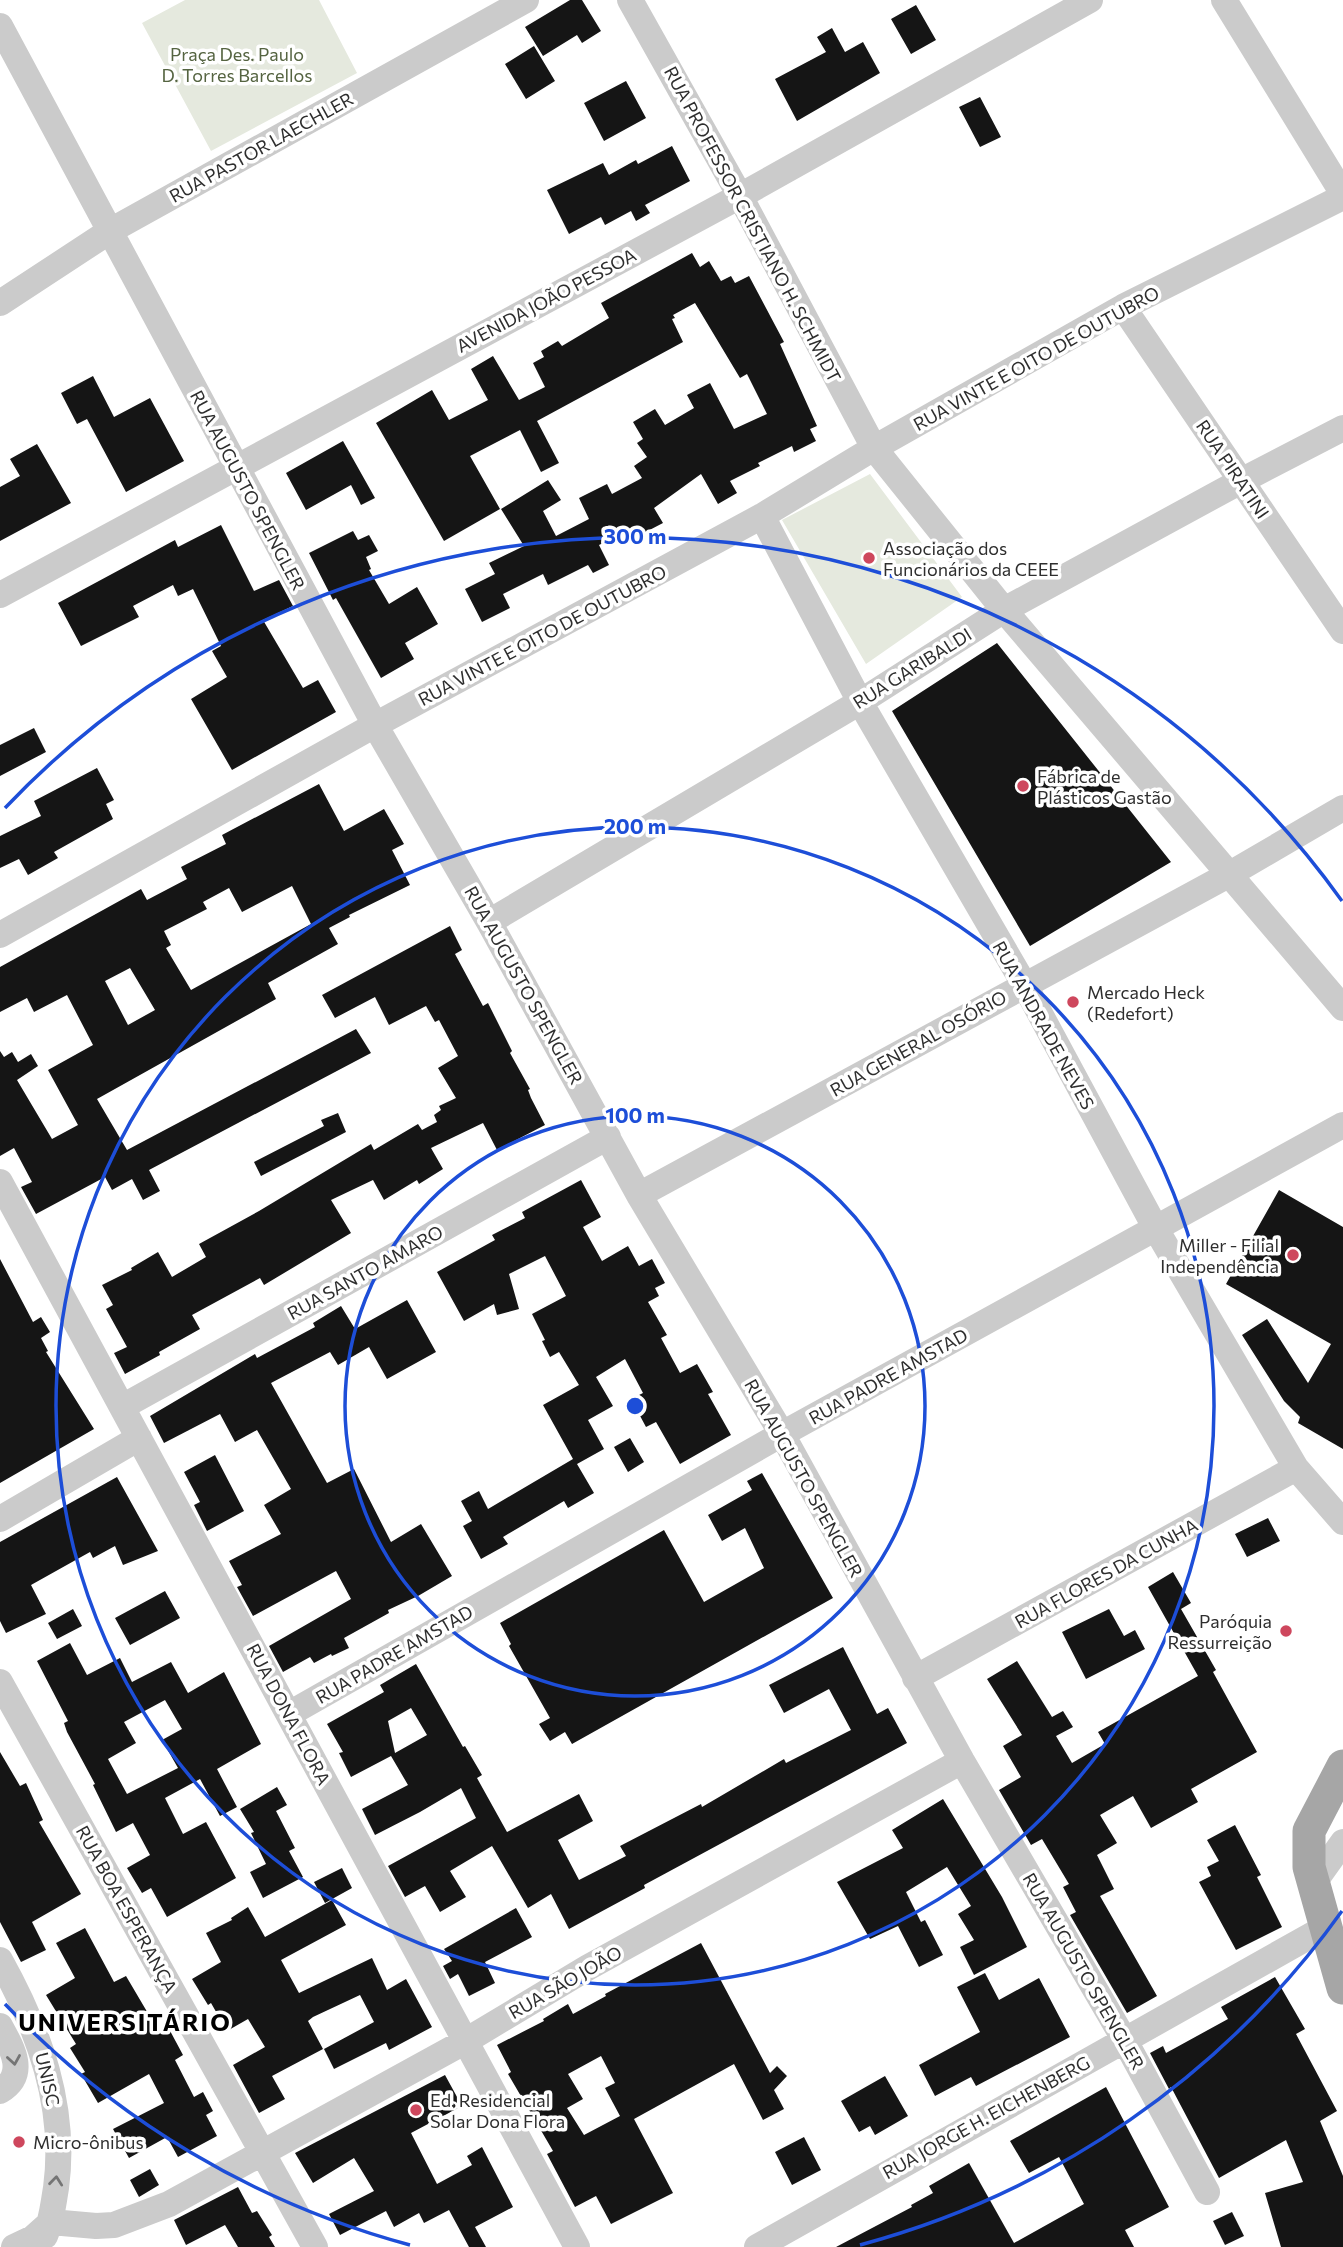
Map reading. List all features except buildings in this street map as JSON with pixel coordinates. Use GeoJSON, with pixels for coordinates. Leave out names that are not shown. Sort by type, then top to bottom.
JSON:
{"type":"FeatureCollection","features":[{"type":"Feature","properties":{"kind":"main road"},"geometry":{"type":"LineString","coordinates":[[1343,1766],[1309,1832],[1309,1867],[1343,1988]]}},
{"type":"Feature","properties":{"kind":"street","name":"RUA PASTOR LAECHLER"},"geometry":{"type":"LineString","coordinates":[[0,303],[110,231],[527,0]]}},
{"type":"Feature","properties":{"kind":"street","name":"RUA PROFESSOR CRISTIANO H. SCHMIDT"},"geometry":{"type":"LineString","coordinates":[[630,0],[740,195],[874,448],[1004,610],[1343,1008]]}},
{"type":"Feature","properties":{"kind":"street","name":"AVENIDA JOÃO PESSOA"},"geometry":{"type":"LineString","coordinates":[[0,595],[740,195],[1090,0]]}},
{"type":"Feature","properties":{"kind":"street"},"geometry":{"type":"LineString","coordinates":[[1224,0],[1343,195]]}},
{"type":"Feature","properties":{"kind":"street","name":"RUA AUGUSTO SPENGLER"},"geometry":{"type":"LineString","coordinates":[[0,26],[375,724],[489,922],[639,1195],[782,1434],[915,1678],[1124,2039],[1207,2192]]}},
{"type":"Feature","properties":{"kind":"street","name":"RUA VINTE E OITO DE OUTUBRO"},"geometry":{"type":"LineString","coordinates":[[0,935],[375,724],[762,516],[874,448],[1123,307],[1343,195]]}},
{"type":"Feature","properties":{"kind":"street","name":"RUA PIRATINI"},"geometry":{"type":"LineString","coordinates":[[1123,307],[1343,631]]}},
{"type":"Feature","properties":{"kind":"street","name":"RUA GARIBALDI"},"geometry":{"type":"LineString","coordinates":[[489,922],[860,702],[1004,610],[1343,428]]}},
{"type":"Feature","properties":{"kind":"street","name":"RUA ANDRADE NEVES"},"geometry":{"type":"LineString","coordinates":[[762,516],[860,702],[1024,985],[1156,1229],[1296,1468],[1343,1522]]}},
{"type":"Feature","properties":{"kind":"street","name":"RUA GENERAL OSÓRIO"},"geometry":{"type":"LineString","coordinates":[[639,1195],[1230,874],[1343,808]]}},
{"type":"Feature","properties":{"kind":"street","name":"RUA PADRE AMSTAD"},"geometry":{"type":"LineString","coordinates":[[289,1714],[782,1434],[1343,1125]]}},
{"type":"Feature","properties":{"kind":"street","name":"RUA SANTO AMARO"},"geometry":{"type":"LineString","coordinates":[[122,1407],[608,1137]]}},
{"type":"Feature","properties":{"kind":"street","name":"RUA DONA FLORA"},"geometry":{"type":"LineString","coordinates":[[0,1182],[577,2247]]}},
{"type":"Feature","properties":{"kind":"street"},"geometry":{"type":"LineString","coordinates":[[0,1519],[139,1438]]}},
{"type":"Feature","properties":{"kind":"street","name":"RUA FLORES DA CUNHA"},"geometry":{"type":"LineString","coordinates":[[915,1678],[1296,1468]]}},
{"type":"Feature","properties":{"kind":"street","name":"RUA BOA ESPERANÇA"},"geometry":{"type":"LineString","coordinates":[[0,1682],[315,2247]]}},
{"type":"Feature","properties":{"kind":"street","name":"RUA SÃO JOÃO"},"geometry":{"type":"LineString","coordinates":[[51,2222],[114,2225],[169,2204],[464,2042],[587,1968],[962,1761]]}},
{"type":"Feature","properties":{"kind":"street"},"geometry":{"type":"LineString","coordinates":[[1313,1884],[1343,1842]]}},
{"type":"Feature","properties":{"kind":"street","name":"RUA JORGE H. EICHENBERG"},"geometry":{"type":"LineString","coordinates":[[757,2247],[1326,1927]]}},
{"type":"Feature","properties":{"kind":"street","name":"UNISC"},"geometry":{"type":"LineString","coordinates":[[0,1960],[21,1997],[39,2041],[58,2124],[58,2173],[51,2222],[41,2247]]}},
{"type":"Feature","properties":{"kind":"street","name":"UNISC"},"geometry":{"type":"LineString","coordinates":[[0,2026],[13,2050],[17,2067],[12,2081],[0,2091]]}},
{"type":"Feature","properties":{"kind":"street"},"geometry":{"type":"LineString","coordinates":[[14,2247],[33,2238],[51,2222]]}},
{"type":"Feature","properties":{"kind":"green space","name":"Praça Des. Paulo D. Torres Barcellos"},"geometry":{"type":"Polygon","coordinates":[[[185,0],[319,0],[357,73],[211,151],[142,23],[185,0]]]}},
{"type":"Feature","properties":{"kind":"green space","name":"Associação dos Funcionários da CEEE"},"geometry":{"type":"Polygon","coordinates":[[[870,474],[962,597],[866,664],[782,520],[870,474]]]}},
{"type":"Feature","properties":{"kind":"place","name":"Associação dos Funcionários da CEEE"},"geometry":{"type":"Point","coordinates":[869,558]}},
{"type":"Feature","properties":{"kind":"place","name":"Fábrica de Plásticos Gastão"},"geometry":{"type":"Point","coordinates":[1023,786]}},
{"type":"Feature","properties":{"kind":"place","name":"Mercado Heck (Redefort)"},"geometry":{"type":"Point","coordinates":[1073,1002]}},
{"type":"Feature","properties":{"kind":"place","name":"Miller - Filial Independência"},"geometry":{"type":"Point","coordinates":[1293,1255]}},
{"type":"Feature","properties":{"kind":"place","name":"Paróquia Ressurreição"},"geometry":{"type":"Point","coordinates":[1286,1631]}},
{"type":"Feature","properties":{"kind":"place","name":"Ed. Residencial Solar Dona Flora"},"geometry":{"type":"Point","coordinates":[416,2110]}},
{"type":"Feature","properties":{"kind":"place","name":"Micro-ônibus"},"geometry":{"type":"Point","coordinates":[19,2142]}},
{"type":"Feature","properties":{"kind":"district","name":"UNIVERSITÁRIO"},"geometry":{"type":"Point","coordinates":[125,2021]}}]}
